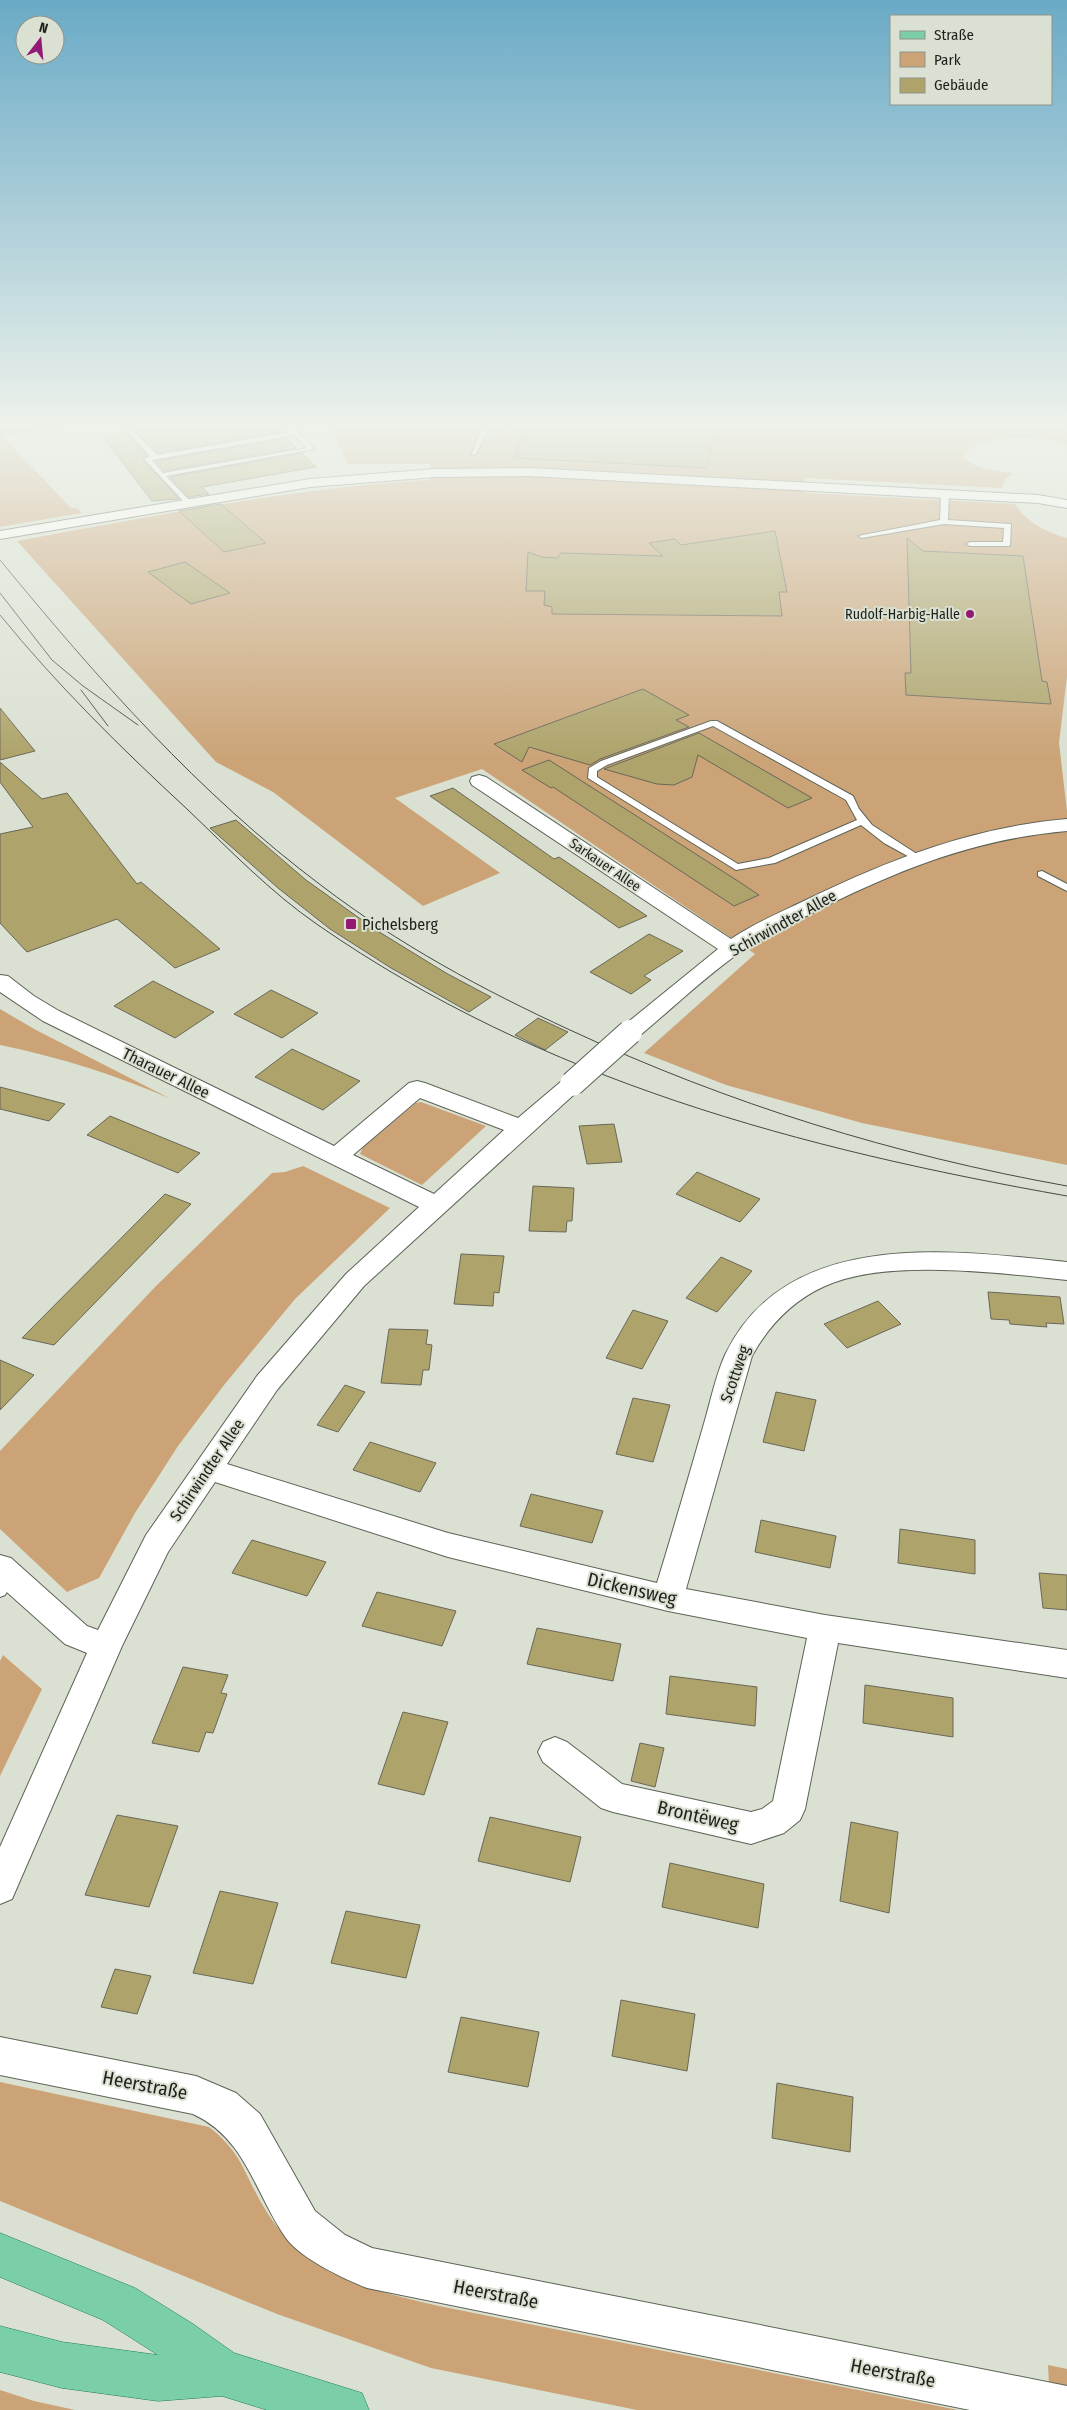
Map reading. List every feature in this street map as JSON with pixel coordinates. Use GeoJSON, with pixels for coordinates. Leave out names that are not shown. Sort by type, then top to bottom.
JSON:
{"type":"FeatureCollection","features":[{"type":"Feature","properties":{"kind":"main road"},"geometry":{"type":"LineString","coordinates":[[0,2255],[119,2304],[177,2340],[222,2374]]}},
{"type":"Feature","properties":{"kind":"main road"},"geometry":{"type":"LineString","coordinates":[[0,2349],[62,2365],[158,2378],[222,2374],[345,2410]]}},
{"type":"Feature","properties":{"kind":"street","name":"Sarkauer Allee"},"geometry":{"type":"LineString","coordinates":[[479,781],[731,948]]}},
{"type":"Feature","properties":{"kind":"street","name":"Schirwindter Allee"},"geometry":{"type":"LineString","coordinates":[[3,1871],[106,1646],[157,1544],[267,1382],[355,1280],[521,1128],[630,1032],[731,948],[836,893],[918,858],[974,839],[1004,832],[1067,826]]}},
{"type":"Feature","properties":{"kind":"street","name":"Tharauer Allee"},"geometry":{"type":"LineString","coordinates":[[0,981],[26,1001],[51,1016],[437,1206]]}},
{"type":"Feature","properties":{"kind":"street"},"geometry":{"type":"LineString","coordinates":[[336,1157],[417,1088],[521,1128]]}},
{"type":"Feature","properties":{"kind":"street","name":"Scottweg"},"geometry":{"type":"LineString","coordinates":[[668,1598],[738,1356],[754,1328],[789,1294],[812,1280],[839,1272],[927,1260],[1067,1271]]}},
{"type":"Feature","properties":{"kind":"street","name":"Dickensweg"},"geometry":{"type":"LineString","coordinates":[[208,1469],[448,1545],[668,1598],[825,1628],[1067,1664]]}},
{"type":"Feature","properties":{"kind":"street"},"geometry":{"type":"LineString","coordinates":[[3,1578],[76,1635],[106,1646]]}},
{"type":"Feature","properties":{"kind":"street","name":"Brontëweg"},"geometry":{"type":"LineString","coordinates":[[555,1752],[612,1797],[751,1828],[772,1822],[788,1809],[825,1628]]}},
{"type":"Feature","properties":{"kind":"street","name":"Heerstraße"},"geometry":{"type":"LineString","coordinates":[[0,2056],[196,2095],[222,2107],[246,2128],[301,2225],[331,2249],[367,2268],[1067,2408]]}},
{"type":"Feature","properties":{"kind":"lane"},"geometry":{"type":"LineString","coordinates":[[862,536],[871,534]]}},
{"type":"Feature","properties":{"kind":"lane"},"geometry":{"type":"LineString","coordinates":[[970,544],[1007,544],[1008,534]]}},
{"type":"Feature","properties":{"kind":"lane"},"geometry":{"type":"LineString","coordinates":[[862,821],[771,861],[736,867],[593,778],[592,770],[604,763],[714,723],[850,798],[853,810],[870,830],[918,858]]}},
{"type":"Feature","properties":{"kind":"lane"},"geometry":{"type":"LineString","coordinates":[[1042,874],[1067,888]]}},
{"type":"Feature","properties":{"kind":"green space"},"geometry":{"type":"Polygon","coordinates":[[[53,534],[1056,534],[1067,538],[1067,676],[1059,743],[1067,811],[1067,1165],[862,1123],[726,1085],[644,1053],[755,954],[482,769],[395,798],[500,873],[423,906],[273,792],[216,762],[17,541],[53,534]]]}},
{"type":"Feature","properties":{"kind":"green space"},"geometry":{"type":"Polygon","coordinates":[[[0,1009],[36,1030],[171,1099],[87,1068],[44,1055],[0,1045],[0,1009]]]}},
{"type":"Feature","properties":{"kind":"green space"},"geometry":{"type":"Polygon","coordinates":[[[421,1102],[486,1126],[422,1185],[360,1154],[363,1147],[416,1103],[421,1102]]]}},
{"type":"Feature","properties":{"kind":"green space"},"geometry":{"type":"Polygon","coordinates":[[[303,1166],[390,1208],[295,1299],[224,1385],[178,1446],[135,1513],[99,1578],[67,1592],[0,1529],[0,1451],[156,1286],[272,1173],[285,1172],[303,1166]]]}},
{"type":"Feature","properties":{"kind":"green space"},"geometry":{"type":"Polygon","coordinates":[[[3,1655],[42,1689],[0,1776],[0,1661],[3,1655]]]}},
{"type":"Feature","properties":{"kind":"green space"},"geometry":{"type":"Polygon","coordinates":[[[0,2082],[209,2127],[220,2136],[235,2154],[262,2204],[278,2228],[297,2248],[318,2264],[365,2286],[444,2307],[958,2410],[637,2410],[431,2368],[277,2314],[0,2201],[0,2082]]]}},
{"type":"Feature","properties":{"kind":"green space"},"geometry":{"type":"Polygon","coordinates":[[[1048,2365],[1067,2369],[1067,2388],[1049,2385],[1048,2365]]]}},
{"type":"Feature","properties":{"kind":"green space"},"geometry":{"type":"Polygon","coordinates":[[[0,2390],[34,2401],[75,2410],[0,2410],[0,2390]]]}},
{"type":"Feature","properties":{"kind":"building"},"geometry":{"type":"Polygon","coordinates":[[[205,534],[256,534],[266,543],[224,552],[205,534]]]}},
{"type":"Feature","properties":{"kind":"building"},"geometry":{"type":"Polygon","coordinates":[[[752,534],[776,534],[787,592],[779,592],[782,616],[552,614],[552,607],[544,605],[545,591],[526,591],[528,552],[541,557],[558,558],[561,553],[663,556],[649,543],[675,539],[681,545],[752,534]]]}},
{"type":"Feature","properties":{"kind":"building","name":"Rudolf-Harbig-Halle"},"geometry":{"type":"Polygon","coordinates":[[[907,538],[923,551],[1023,556],[1042,681],[1047,682],[1051,704],[906,695],[905,673],[911,673],[907,538]]]}},
{"type":"Feature","properties":{"kind":"building"},"geometry":{"type":"Polygon","coordinates":[[[185,562],[230,593],[191,604],[148,572],[185,562]]]}},
{"type":"Feature","properties":{"kind":"building"},"geometry":{"type":"Polygon","coordinates":[[[643,689],[689,715],[676,720],[689,727],[600,759],[590,765],[529,747],[522,762],[494,744],[643,689]]]}},
{"type":"Feature","properties":{"kind":"building"},"geometry":{"type":"Polygon","coordinates":[[[0,708],[35,751],[0,760],[0,708]]]}},
{"type":"Feature","properties":{"kind":"building"},"geometry":{"type":"Polygon","coordinates":[[[699,733],[812,798],[788,808],[698,755],[692,777],[674,785],[657,784],[604,769],[699,733]]]}},
{"type":"Feature","properties":{"kind":"building"},"geometry":{"type":"Polygon","coordinates":[[[549,760],[759,895],[734,906],[553,787],[551,788],[522,770],[549,760]]]}},
{"type":"Feature","properties":{"kind":"building"},"geometry":{"type":"Polygon","coordinates":[[[0,762],[42,799],[67,793],[137,884],[141,882],[220,949],[175,968],[117,919],[27,952],[0,923],[0,834],[33,827],[0,782],[0,762]]]}},
{"type":"Feature","properties":{"kind":"building"},"geometry":{"type":"Polygon","coordinates":[[[453,788],[554,859],[559,857],[647,916],[619,928],[430,796],[453,788]]]}},
{"type":"Feature","properties":{"kind":"building"},"geometry":{"type":"Polygon","coordinates":[[[236,820],[306,880],[376,930],[446,973],[491,997],[469,1012],[391,968],[330,929],[278,888],[210,828],[236,820]]]}},
{"type":"Feature","properties":{"kind":"building"},"geometry":{"type":"Polygon","coordinates":[[[649,934],[683,951],[644,976],[651,980],[631,994],[590,972],[649,934]]]}},
{"type":"Feature","properties":{"kind":"building"},"geometry":{"type":"Polygon","coordinates":[[[153,981],[214,1012],[175,1038],[114,1006],[153,981]]]}},
{"type":"Feature","properties":{"kind":"building"},"geometry":{"type":"Polygon","coordinates":[[[271,990],[318,1013],[282,1038],[234,1014],[271,990]]]}},
{"type":"Feature","properties":{"kind":"building"},"geometry":{"type":"Polygon","coordinates":[[[538,1018],[568,1032],[545,1050],[515,1035],[538,1018]]]}},
{"type":"Feature","properties":{"kind":"building"},"geometry":{"type":"Polygon","coordinates":[[[292,1049],[360,1081],[323,1110],[255,1077],[292,1049]]]}},
{"type":"Feature","properties":{"kind":"building"},"geometry":{"type":"Polygon","coordinates":[[[0,1087],[65,1104],[49,1121],[0,1109],[0,1087]]]}},
{"type":"Feature","properties":{"kind":"building"},"geometry":{"type":"Polygon","coordinates":[[[110,1116],[200,1153],[178,1173],[87,1135],[110,1116]]]}},
{"type":"Feature","properties":{"kind":"building"},"geometry":{"type":"Polygon","coordinates":[[[614,1124],[622,1162],[587,1164],[579,1126],[614,1124]]]}},
{"type":"Feature","properties":{"kind":"building"},"geometry":{"type":"Polygon","coordinates":[[[697,1172],[760,1199],[740,1222],[676,1194],[697,1172]]]}},
{"type":"Feature","properties":{"kind":"building"},"geometry":{"type":"Polygon","coordinates":[[[533,1186],[574,1188],[572,1221],[567,1221],[566,1232],[529,1231],[533,1186]]]}},
{"type":"Feature","properties":{"kind":"building"},"geometry":{"type":"Polygon","coordinates":[[[165,1194],[191,1204],[54,1345],[22,1338],[165,1194]]]}},
{"type":"Feature","properties":{"kind":"building"},"geometry":{"type":"Polygon","coordinates":[[[461,1254],[504,1256],[499,1293],[494,1292],[493,1306],[454,1304],[461,1254]]]}},
{"type":"Feature","properties":{"kind":"building"},"geometry":{"type":"Polygon","coordinates":[[[721,1257],[752,1271],[717,1312],[686,1298],[721,1257]]]}},
{"type":"Feature","properties":{"kind":"building"},"geometry":{"type":"Polygon","coordinates":[[[988,1292],[1060,1297],[1064,1324],[1046,1323],[1047,1327],[1010,1324],[1009,1320],[991,1319],[988,1292]]]}},
{"type":"Feature","properties":{"kind":"building"},"geometry":{"type":"Polygon","coordinates":[[[878,1301],[901,1324],[847,1348],[824,1324],[878,1301]]]}},
{"type":"Feature","properties":{"kind":"building"},"geometry":{"type":"Polygon","coordinates":[[[633,1310],[668,1321],[642,1369],[606,1358],[633,1310]]]}},
{"type":"Feature","properties":{"kind":"building"},"geometry":{"type":"Polygon","coordinates":[[[389,1329],[428,1330],[426,1344],[432,1345],[429,1370],[423,1370],[421,1385],[381,1383],[389,1329]]]}},
{"type":"Feature","properties":{"kind":"building"},"geometry":{"type":"Polygon","coordinates":[[[0,1360],[34,1375],[0,1410],[0,1360]]]}},
{"type":"Feature","properties":{"kind":"building"},"geometry":{"type":"Polygon","coordinates":[[[345,1385],[365,1392],[338,1432],[317,1425],[345,1385]]]}},
{"type":"Feature","properties":{"kind":"building"},"geometry":{"type":"Polygon","coordinates":[[[776,1392],[816,1400],[804,1451],[763,1442],[776,1392]]]}},
{"type":"Feature","properties":{"kind":"building"},"geometry":{"type":"Polygon","coordinates":[[[633,1398],[670,1405],[653,1462],[616,1454],[633,1398]]]}},
{"type":"Feature","properties":{"kind":"building"},"geometry":{"type":"Polygon","coordinates":[[[370,1442],[436,1463],[420,1492],[353,1470],[370,1442]]]}},
{"type":"Feature","properties":{"kind":"building"},"geometry":{"type":"Polygon","coordinates":[[[531,1494],[603,1511],[592,1543],[520,1526],[531,1494]]]}},
{"type":"Feature","properties":{"kind":"building"},"geometry":{"type":"Polygon","coordinates":[[[761,1520],[836,1536],[830,1568],[755,1552],[761,1520]]]}},
{"type":"Feature","properties":{"kind":"building"},"geometry":{"type":"Polygon","coordinates":[[[900,1529],[975,1540],[975,1574],[898,1563],[900,1529]]]}},
{"type":"Feature","properties":{"kind":"building"},"geometry":{"type":"Polygon","coordinates":[[[252,1540],[326,1562],[307,1596],[232,1573],[252,1540]]]}},
{"type":"Feature","properties":{"kind":"building"},"geometry":{"type":"Polygon","coordinates":[[[1039,1573],[1067,1575],[1067,1610],[1043,1608],[1039,1573]]]}},
{"type":"Feature","properties":{"kind":"building"},"geometry":{"type":"Polygon","coordinates":[[[377,1592],[456,1611],[442,1646],[362,1626],[377,1592]]]}},
{"type":"Feature","properties":{"kind":"building"},"geometry":{"type":"Polygon","coordinates":[[[537,1628],[621,1644],[613,1681],[527,1664],[537,1628]]]}},
{"type":"Feature","properties":{"kind":"building"},"geometry":{"type":"Polygon","coordinates":[[[183,1667],[228,1675],[221,1693],[227,1694],[213,1733],[206,1732],[199,1752],[152,1743],[183,1667]]]}},
{"type":"Feature","properties":{"kind":"building"},"geometry":{"type":"Polygon","coordinates":[[[670,1676],[757,1687],[755,1726],[666,1714],[670,1676]]]}},
{"type":"Feature","properties":{"kind":"building"},"geometry":{"type":"Polygon","coordinates":[[[865,1685],[953,1698],[953,1737],[863,1723],[865,1685]]]}},
{"type":"Feature","properties":{"kind":"building"},"geometry":{"type":"Polygon","coordinates":[[[403,1712],[448,1722],[424,1795],[378,1784],[403,1712]]]}},
{"type":"Feature","properties":{"kind":"building"},"geometry":{"type":"Polygon","coordinates":[[[640,1743],[664,1748],[655,1787],[631,1781],[640,1743]]]}},
{"type":"Feature","properties":{"kind":"building"},"geometry":{"type":"Polygon","coordinates":[[[117,1815],[178,1826],[149,1907],[85,1895],[117,1815]]]}},
{"type":"Feature","properties":{"kind":"building"},"geometry":{"type":"Polygon","coordinates":[[[490,1817],[581,1837],[570,1882],[478,1861],[490,1817]]]}},
{"type":"Feature","properties":{"kind":"building"},"geometry":{"type":"Polygon","coordinates":[[[851,1822],[898,1832],[889,1913],[840,1901],[851,1822]]]}},
{"type":"Feature","properties":{"kind":"building"},"geometry":{"type":"Polygon","coordinates":[[[670,1863],[764,1884],[758,1928],[662,1907],[670,1863]]]}},
{"type":"Feature","properties":{"kind":"building"},"geometry":{"type":"Polygon","coordinates":[[[220,1891],[278,1903],[253,1984],[193,1973],[220,1891]]]}},
{"type":"Feature","properties":{"kind":"building"},"geometry":{"type":"Polygon","coordinates":[[[346,1911],[420,1925],[406,1978],[331,1963],[346,1911]]]}},
{"type":"Feature","properties":{"kind":"building"},"geometry":{"type":"Polygon","coordinates":[[[115,1969],[151,1976],[137,2014],[101,2007],[115,1969]]]}},
{"type":"Feature","properties":{"kind":"building"},"geometry":{"type":"Polygon","coordinates":[[[621,2000],[695,2014],[687,2071],[612,2056],[621,2000]]]}},
{"type":"Feature","properties":{"kind":"building"},"geometry":{"type":"Polygon","coordinates":[[[461,2017],[539,2032],[528,2087],[448,2072],[461,2017]]]}},
{"type":"Feature","properties":{"kind":"building"},"geometry":{"type":"Polygon","coordinates":[[[777,2083],[853,2097],[850,2152],[772,2138],[777,2083]]]}},
{"type":"Feature","properties":{"kind":"tram line"},"geometry":{"type":"LineString","coordinates":[[0,560],[112,691],[151,733],[233,813],[322,886],[411,947],[505,999],[570,1030],[630,1057],[752,1104],[876,1143],[939,1159],[1067,1186]]}},
{"type":"Feature","properties":{"kind":"tram line"},"geometry":{"type":"LineString","coordinates":[[0,593],[52,660],[83,686],[138,725]]}},
{"type":"Feature","properties":{"kind":"tram line"},"geometry":{"type":"LineString","coordinates":[[0,615],[90,715],[234,855],[300,912],[404,980],[493,1027],[584,1067],[677,1101],[772,1131],[869,1156],[1067,1196]]}},
{"type":"Feature","properties":{"kind":"tram line"},"geometry":{"type":"LineString","coordinates":[[81,690],[108,726]]}},
{"type":"Feature","properties":{"kind":"place","name":"Rudolf-Harbig-Halle"},"geometry":{"type":"Point","coordinates":[970,614]}},
{"type":"Feature","properties":{"kind":"place","name":"Pichelsberg"},"geometry":{"type":"Point","coordinates":[351,924]}}]}
